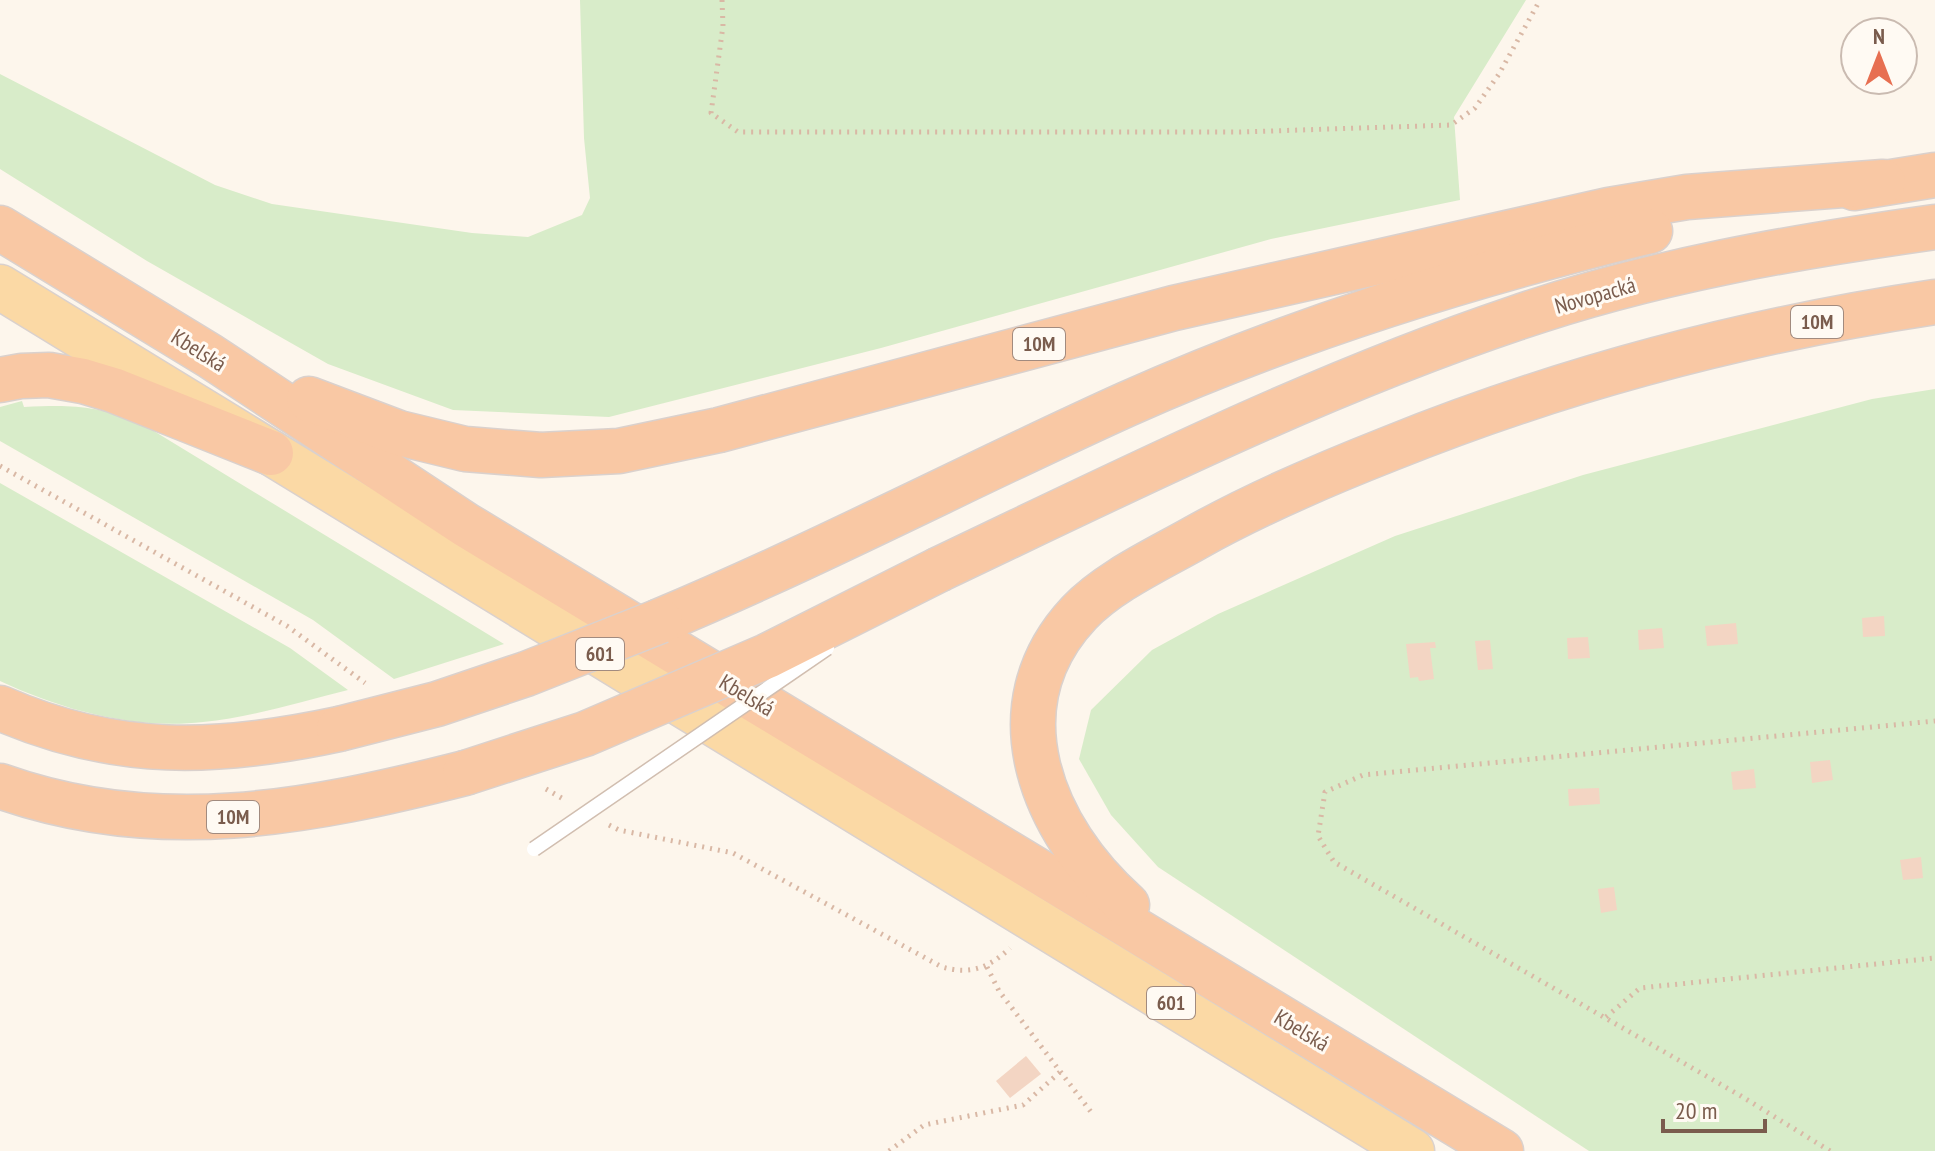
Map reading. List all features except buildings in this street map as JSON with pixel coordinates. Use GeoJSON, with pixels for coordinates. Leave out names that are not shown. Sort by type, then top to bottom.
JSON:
{"type":"FeatureCollection","features":[{"type":"Feature","properties":{"kind":"highway","name":"10M"},"geometry":{"type":"LineString","coordinates":[[210,356],[355,418],[421,439],[504,454],[595,454],[719,430],[1201,301],[1609,210],[1687,197],[1935,175]]}},
{"type":"Feature","properties":{"kind":"highway","name":"10M"},"geometry":{"type":"LineString","coordinates":[[0,708],[96,740],[195,750],[296,738],[437,704],[526,674],[752,583],[1127,404],[1269,345],[1441,288],[1598,243],[1708,217],[1883,182]]}},
{"type":"Feature","properties":{"kind":"highway","name":"Novopacká"},"geometry":{"type":"LineString","coordinates":[[940,569],[1270,414],[1490,327],[1625,285],[1716,263],[1935,227]]}},
{"type":"Feature","properties":{"kind":"highway","name":"Kbelská"},"geometry":{"type":"LineString","coordinates":[[0,228],[210,356],[466,525],[1501,1151]]}},
{"type":"Feature","properties":{"kind":"highway","name":"10M"},"geometry":{"type":"LineString","coordinates":[[1236,990],[1142,918],[1094,874],[1057,820],[1044,792],[1034,745],[1036,696],[1052,650],[1081,611],[1111,588],[1233,517],[1329,473],[1520,400],[1701,348],[1862,313],[1935,302]]}},
{"type":"Feature","properties":{"kind":"highway"},"geometry":{"type":"LineString","coordinates":[[0,380],[49,375],[83,381],[271,453]]}},
{"type":"Feature","properties":{"kind":"highway","name":"10M"},"geometry":{"type":"LineString","coordinates":[[0,786],[38,800],[115,813],[188,819],[251,816],[323,807],[393,792],[465,773],[585,734],[767,656],[940,569]]}},
{"type":"Feature","properties":{"kind":"main road","name":"Kbelská"},"geometry":{"type":"LineString","coordinates":[[0,287],[1412,1151]]}},
{"type":"Feature","properties":{"kind":"lane"},"geometry":{"type":"LineString","coordinates":[[534,849],[940,569]]}},
{"type":"Feature","properties":{"kind":"path"},"geometry":{"type":"LineString","coordinates":[[722,0],[723,26],[711,113],[738,132],[1240,132],[1451,125],[1475,108],[1499,74],[1540,0]]}},
{"type":"Feature","properties":{"kind":"path"},"geometry":{"type":"LineString","coordinates":[[0,466],[16,475]]}},
{"type":"Feature","properties":{"kind":"path"},"geometry":{"type":"LineString","coordinates":[[1830,1151],[1606,1017],[1334,862],[1318,836],[1325,792],[1363,775],[1935,721]]}},
{"type":"Feature","properties":{"kind":"path"},"geometry":{"type":"LineString","coordinates":[[1606,1017],[1640,988],[1935,958]]}},
{"type":"Feature","properties":{"kind":"path"},"geometry":{"type":"LineString","coordinates":[[987,967],[999,991],[1091,1112]]}},
{"type":"Feature","properties":{"kind":"path"},"geometry":{"type":"LineString","coordinates":[[889,1151],[924,1125],[1023,1105],[1060,1072]]}},
{"type":"Feature","properties":{"kind":"green space"},"geometry":{"type":"Polygon","coordinates":[[[580,0],[1526,0],[1454,117],[1460,200],[1271,239],[881,348],[609,417],[453,410],[328,364],[147,261],[0,169],[0,74],[215,185],[272,204],[472,233],[528,237],[582,215],[590,198],[584,138],[580,0]]]}},
{"type":"Feature","properties":{"kind":"green space"},"geometry":{"type":"Polygon","coordinates":[[[1935,389],[1935,1151],[1589,1151],[1158,867],[1111,815],[1079,759],[1091,710],[1152,650],[1218,614],[1395,536],[1583,475],[1872,399],[1935,389]]]}},
{"type":"Feature","properties":{"kind":"green space"},"geometry":{"type":"Polygon","coordinates":[[[22,401],[24,407],[82,407],[139,422],[504,644],[394,679],[313,620],[0,441],[0,407],[22,401]]]}},
{"type":"Feature","properties":{"kind":"green space"},"geometry":{"type":"Polygon","coordinates":[[[0,483],[290,648],[348,690],[240,717],[177,724],[125,720],[74,709],[0,681],[0,483]]]}}]}
